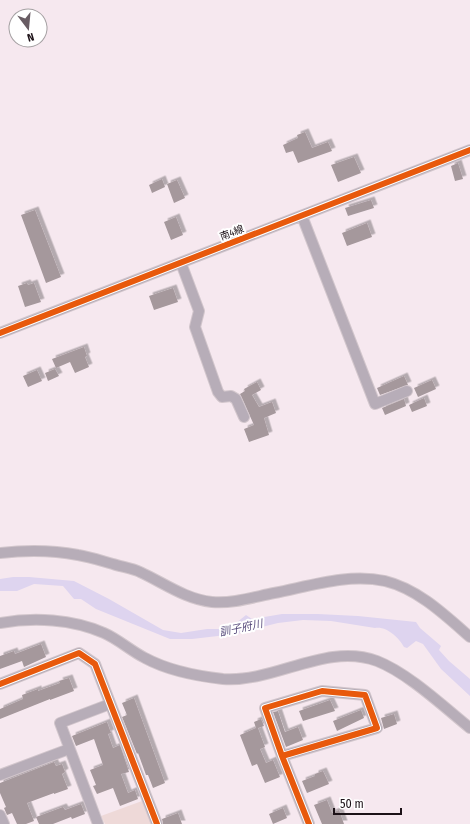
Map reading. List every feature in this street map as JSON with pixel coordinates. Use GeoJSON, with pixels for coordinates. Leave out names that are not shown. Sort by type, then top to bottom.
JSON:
{"type":"FeatureCollection","features":[{"type":"Feature","properties":{"kind":"street","name":"南4線"},"geometry":{"type":"LineString","coordinates":[[0,333],[470,150]]}},
{"type":"Feature","properties":{"kind":"street"},"geometry":{"type":"LineString","coordinates":[[302,216],[375,404],[407,391]]}},
{"type":"Feature","properties":{"kind":"street"},"geometry":{"type":"LineString","coordinates":[[181,263],[199,311],[195,327],[218,392],[222,397],[231,396],[236,399],[244,417]]}},
{"type":"Feature","properties":{"kind":"street"},"geometry":{"type":"LineString","coordinates":[[0,553],[40,551],[79,555],[138,571],[194,599],[213,602],[231,602],[340,580],[364,579],[385,581],[404,588],[423,600],[444,614],[470,637]]}},
{"type":"Feature","properties":{"kind":"street"},"geometry":{"type":"LineString","coordinates":[[0,623],[26,619],[70,623],[104,633],[145,658],[167,669],[225,679],[259,676],[330,657],[356,657],[377,661],[406,676],[470,728]]}},
{"type":"Feature","properties":{"kind":"street"},"geometry":{"type":"LineString","coordinates":[[0,684],[79,654],[95,664],[157,824]]}},
{"type":"Feature","properties":{"kind":"street"},"geometry":{"type":"LineString","coordinates":[[282,756],[378,728],[365,695],[322,691],[265,708],[282,756],[309,824]]}},
{"type":"Feature","properties":{"kind":"street"},"geometry":{"type":"LineString","coordinates":[[94,823],[70,748],[60,723],[110,704]]}},
{"type":"Feature","properties":{"kind":"street"},"geometry":{"type":"LineString","coordinates":[[0,775],[70,748]]}},
{"type":"Feature","properties":{"kind":"street"},"geometry":{"type":"LineString","coordinates":[[0,815],[4,824]]}},
{"type":"Feature","properties":{"kind":"shaded area"},"geometry":{"type":"Polygon","coordinates":[[[142,801],[152,824],[105,824],[101,816],[142,801]]]}},
{"type":"Feature","properties":{"kind":"water","name":"訓子府川"},"geometry":{"type":"Polygon","coordinates":[[[13,577],[74,581],[163,630],[181,633],[231,627],[246,615],[252,619],[282,614],[318,614],[358,616],[416,622],[420,628],[441,646],[439,650],[449,661],[470,679],[470,696],[441,669],[423,644],[416,641],[407,648],[404,647],[392,633],[384,629],[331,621],[303,620],[278,623],[258,628],[255,631],[235,634],[192,639],[170,639],[96,609],[81,599],[74,599],[63,586],[34,584],[17,591],[0,591],[0,579],[13,577]]]}},
{"type":"Feature","properties":{"kind":"building"},"geometry":{"type":"Polygon","coordinates":[[[305,132],[312,148],[328,142],[332,151],[298,163],[293,151],[286,153],[283,145],[298,138],[297,135],[305,132]]]}},
{"type":"Feature","properties":{"kind":"building"},"geometry":{"type":"Polygon","coordinates":[[[354,157],[361,173],[338,182],[331,165],[354,157]]]}},
{"type":"Feature","properties":{"kind":"building"},"geometry":{"type":"Polygon","coordinates":[[[458,163],[463,179],[455,181],[451,166],[458,163]]]}},
{"type":"Feature","properties":{"kind":"building"},"geometry":{"type":"Polygon","coordinates":[[[162,179],[165,187],[152,193],[149,185],[162,179]]]}},
{"type":"Feature","properties":{"kind":"building"},"geometry":{"type":"Polygon","coordinates":[[[177,180],[185,198],[174,203],[167,184],[177,180]]]}},
{"type":"Feature","properties":{"kind":"building"},"geometry":{"type":"Polygon","coordinates":[[[371,200],[374,208],[348,216],[345,208],[371,200]]]}},
{"type":"Feature","properties":{"kind":"building"},"geometry":{"type":"Polygon","coordinates":[[[35,210],[61,277],[46,283],[21,215],[35,210]]]}},
{"type":"Feature","properties":{"kind":"building"},"geometry":{"type":"Polygon","coordinates":[[[176,217],[183,235],[171,240],[164,222],[176,217]]]}},
{"type":"Feature","properties":{"kind":"building"},"geometry":{"type":"Polygon","coordinates":[[[367,223],[372,237],[347,246],[342,233],[367,223]]]}},
{"type":"Feature","properties":{"kind":"building"},"geometry":{"type":"Polygon","coordinates":[[[27,283],[28,285],[34,283],[41,302],[25,307],[18,286],[27,283]]]}},
{"type":"Feature","properties":{"kind":"building"},"geometry":{"type":"Polygon","coordinates":[[[173,288],[178,302],[154,310],[149,296],[173,288]]]}},
{"type":"Feature","properties":{"kind":"building"},"geometry":{"type":"Polygon","coordinates":[[[84,347],[87,356],[85,357],[89,367],[75,373],[70,362],[56,368],[52,359],[84,347]]]}},
{"type":"Feature","properties":{"kind":"building"},"geometry":{"type":"Polygon","coordinates":[[[55,369],[59,376],[48,381],[45,373],[55,369]]]}},
{"type":"Feature","properties":{"kind":"building"},"geometry":{"type":"Polygon","coordinates":[[[37,370],[42,381],[28,387],[23,376],[37,370]]]}},
{"type":"Feature","properties":{"kind":"building"},"geometry":{"type":"Polygon","coordinates":[[[404,376],[408,385],[380,395],[377,388],[404,376]]]}},
{"type":"Feature","properties":{"kind":"building"},"geometry":{"type":"Polygon","coordinates":[[[432,380],[436,389],[418,397],[414,388],[432,380]]]}},
{"type":"Feature","properties":{"kind":"building"},"geometry":{"type":"Polygon","coordinates":[[[257,382],[261,390],[252,395],[259,407],[272,402],[276,413],[264,418],[269,435],[249,442],[244,429],[254,425],[240,394],[245,391],[244,389],[257,382]]]}},
{"type":"Feature","properties":{"kind":"building"},"geometry":{"type":"Polygon","coordinates":[[[424,398],[427,406],[412,412],[409,405],[424,398]]]}},
{"type":"Feature","properties":{"kind":"building"},"geometry":{"type":"Polygon","coordinates":[[[404,399],[406,406],[385,415],[382,408],[404,399]]]}},
{"type":"Feature","properties":{"kind":"building"},"geometry":{"type":"Polygon","coordinates":[[[41,644],[46,657],[24,667],[22,661],[0,669],[0,656],[14,651],[15,654],[41,644]]]}},
{"type":"Feature","properties":{"kind":"building"},"geometry":{"type":"Polygon","coordinates":[[[69,678],[74,691],[0,719],[0,709],[23,699],[22,695],[38,689],[38,691],[69,678]]]}},
{"type":"Feature","properties":{"kind":"building"},"geometry":{"type":"Polygon","coordinates":[[[134,698],[165,783],[153,788],[148,775],[146,775],[122,717],[127,715],[122,703],[134,698]]]}},
{"type":"Feature","properties":{"kind":"building"},"geometry":{"type":"Polygon","coordinates":[[[330,700],[335,711],[303,721],[299,711],[330,700]]]}},
{"type":"Feature","properties":{"kind":"building"},"geometry":{"type":"Polygon","coordinates":[[[361,710],[364,718],[337,731],[333,721],[361,710]]]}},
{"type":"Feature","properties":{"kind":"building"},"geometry":{"type":"Polygon","coordinates":[[[278,711],[285,732],[298,727],[303,740],[286,747],[273,712],[278,711]]]}},
{"type":"Feature","properties":{"kind":"building"},"geometry":{"type":"Polygon","coordinates":[[[394,714],[397,724],[384,729],[381,718],[394,714]]]}},
{"type":"Feature","properties":{"kind":"building"},"geometry":{"type":"Polygon","coordinates":[[[261,719],[264,726],[258,728],[265,747],[260,749],[266,763],[273,760],[280,777],[265,783],[257,764],[252,766],[240,735],[256,728],[254,722],[261,719]]]}},
{"type":"Feature","properties":{"kind":"building"},"geometry":{"type":"Polygon","coordinates":[[[107,722],[111,733],[108,734],[113,748],[120,745],[129,772],[121,774],[128,793],[135,790],[138,799],[120,806],[113,788],[97,794],[93,786],[96,785],[90,770],[103,765],[94,739],[76,746],[72,736],[107,722]]]}},
{"type":"Feature","properties":{"kind":"building"},"geometry":{"type":"Polygon","coordinates":[[[54,762],[56,766],[62,764],[65,772],[62,774],[68,789],[27,803],[34,821],[26,824],[17,824],[12,813],[7,815],[4,808],[6,807],[0,793],[0,783],[54,762]]]}},
{"type":"Feature","properties":{"kind":"building"},"geometry":{"type":"Polygon","coordinates":[[[323,771],[329,784],[307,793],[302,781],[323,771]]]}},
{"type":"Feature","properties":{"kind":"building"},"geometry":{"type":"Polygon","coordinates":[[[327,800],[332,813],[339,810],[344,824],[322,824],[314,805],[327,800]]]}},
{"type":"Feature","properties":{"kind":"building"},"geometry":{"type":"Polygon","coordinates":[[[81,804],[85,814],[72,819],[71,817],[53,824],[39,824],[36,817],[63,807],[65,810],[81,804]]]}},
{"type":"Feature","properties":{"kind":"building"},"geometry":{"type":"Polygon","coordinates":[[[283,808],[287,818],[273,824],[269,814],[283,808]]]}},
{"type":"Feature","properties":{"kind":"building"},"geometry":{"type":"Polygon","coordinates":[[[178,813],[182,824],[163,824],[162,819],[178,813]]]}},
{"type":"Feature","properties":{"kind":"cycle path"},"geometry":{"type":"LineString","coordinates":[[0,333],[470,150]]}},
{"type":"Feature","properties":{"kind":"cycle path"},"geometry":{"type":"LineString","coordinates":[[0,684],[79,653],[95,664],[157,824]]}},
{"type":"Feature","properties":{"kind":"cycle path"},"geometry":{"type":"LineString","coordinates":[[282,756],[377,728],[365,695],[322,691],[265,708],[282,756],[309,824]]}}]}
